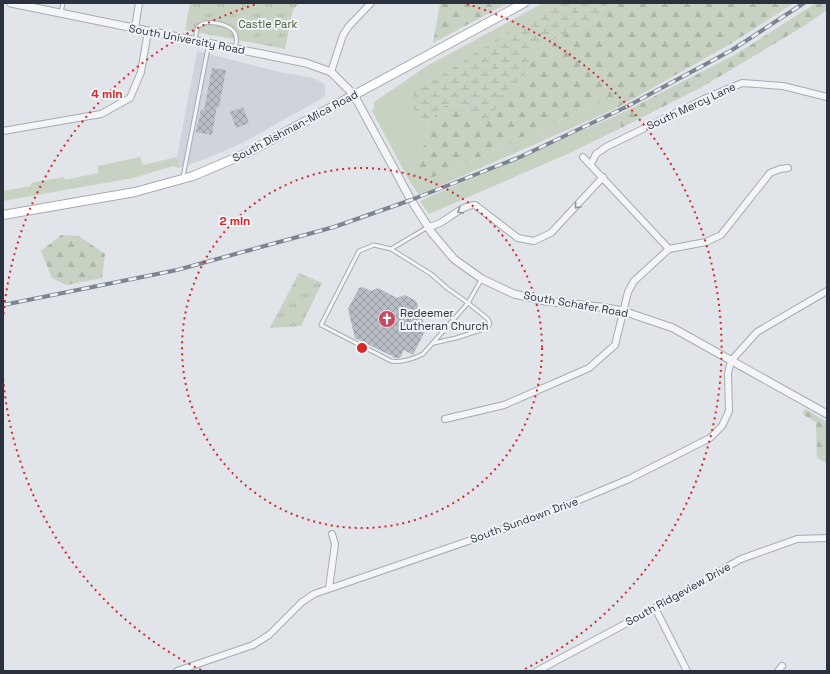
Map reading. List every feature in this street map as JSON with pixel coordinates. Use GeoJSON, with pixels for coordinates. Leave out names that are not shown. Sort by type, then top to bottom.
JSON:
{"type":"FeatureCollection","features":[{"type":"Feature","properties":{"kind":"main road","name":"South Dishman-Mica Road"},"geometry":{"type":"LineString","coordinates":[[3,215],[135,192],[193,176],[248,153],[524,3]]}},
{"type":"Feature","properties":{"kind":"street","name":"South University Road"},"geometry":{"type":"LineString","coordinates":[[11,3],[306,63],[331,72],[354,95]]}},
{"type":"Feature","properties":{"kind":"street"},"geometry":{"type":"LineString","coordinates":[[135,28],[139,3]]}},
{"type":"Feature","properties":{"kind":"street"},"geometry":{"type":"LineString","coordinates":[[331,72],[343,35],[349,26],[371,3]]}},
{"type":"Feature","properties":{"kind":"street"},"geometry":{"type":"LineString","coordinates":[[3,131],[101,114],[130,98],[141,72],[148,31]]}},
{"type":"Feature","properties":{"kind":"street","name":"South Mercy Lane"},"geometry":{"type":"LineString","coordinates":[[591,164],[596,154],[606,147],[704,99],[742,83],[783,86],[827,97]]}},
{"type":"Feature","properties":{"kind":"street","name":"South Schafer Road"},"geometry":{"type":"LineString","coordinates":[[354,95],[411,200],[428,227],[454,258],[482,279],[514,294],[545,301],[623,311],[673,328],[827,414]]}},
{"type":"Feature","properties":{"kind":"street"},"geometry":{"type":"LineString","coordinates":[[584,157],[669,249]]}},
{"type":"Feature","properties":{"kind":"street"},"geometry":{"type":"LineString","coordinates":[[445,419],[504,405],[589,368],[615,345],[628,292],[634,281],[669,249],[706,242],[721,234],[770,173],[788,168]]}},
{"type":"Feature","properties":{"kind":"street"},"geometry":{"type":"LineString","coordinates":[[428,227],[439,224],[465,207],[475,205],[518,238],[534,241],[551,233],[603,177]]}},
{"type":"Feature","properties":{"kind":"street"},"geometry":{"type":"LineString","coordinates":[[731,361],[757,332],[827,292]]}},
{"type":"Feature","properties":{"kind":"street","name":"South Sundown Drive"},"geometry":{"type":"LineString","coordinates":[[177,671],[253,645],[269,635],[302,602],[329,588],[541,516],[629,479],[710,438],[722,426],[729,411],[728,373],[731,361]]}},
{"type":"Feature","properties":{"kind":"street"},"geometry":{"type":"LineString","coordinates":[[329,588],[335,544],[332,534]]}},
{"type":"Feature","properties":{"kind":"street","name":"South Ridgeview Drive"},"geometry":{"type":"LineString","coordinates":[[537,671],[655,608],[741,559],[797,539],[827,538]]}},
{"type":"Feature","properties":{"kind":"street"},"geometry":{"type":"LineString","coordinates":[[655,608],[687,671]]}},
{"type":"Feature","properties":{"kind":"street"},"geometry":{"type":"LineString","coordinates":[[778,671],[782,666]]}},
{"type":"Feature","properties":{"kind":"lane"},"geometry":{"type":"LineString","coordinates":[[61,13],[63,3]]}},
{"type":"Feature","properties":{"kind":"lane"},"geometry":{"type":"LineString","coordinates":[[195,40],[197,30],[202,24],[207,22],[216,23],[230,28],[235,32],[237,38],[235,48]]}},
{"type":"Feature","properties":{"kind":"lane"},"geometry":{"type":"LineString","coordinates":[[183,179],[209,43]]}},
{"type":"Feature","properties":{"kind":"lane"},"geometry":{"type":"LineString","coordinates":[[391,249],[428,227]]}},
{"type":"Feature","properties":{"kind":"lane"},"geometry":{"type":"LineString","coordinates":[[434,343],[487,328],[490,324],[488,319],[468,303],[447,288],[431,274],[391,249],[374,245],[359,251],[321,325],[390,362],[401,362],[416,358],[423,354],[468,303],[482,279]]}},
{"type":"Feature","properties":{"kind":"shaded area"},"geometry":{"type":"Polygon","coordinates":[[[197,51],[279,72],[313,78],[323,83],[325,87],[325,95],[321,99],[242,143],[208,158],[179,168],[177,157],[197,51]]]}},
{"type":"Feature","properties":{"kind":"green space","name":"Castle Park"},"geometry":{"type":"Polygon","coordinates":[[[190,3],[299,3],[293,10],[285,49],[185,30],[190,3]]]}},
{"type":"Feature","properties":{"kind":"green space"},"geometry":{"type":"Polygon","coordinates":[[[440,3],[508,3],[433,43],[440,3]]]}},
{"type":"Feature","properties":{"kind":"green space"},"geometry":{"type":"Polygon","coordinates":[[[543,3],[553,3],[413,109],[428,123],[426,143],[415,156],[442,174],[603,101],[617,108],[419,195],[410,182],[372,111],[374,108],[374,102],[427,66],[543,3]]]}},
{"type":"Feature","properties":{"kind":"green space"},"geometry":{"type":"Polygon","coordinates":[[[553,3],[608,3],[595,20],[533,49],[523,79],[499,97],[493,119],[481,123],[459,104],[444,106],[428,123],[413,109],[414,93],[553,3]]]}},
{"type":"Feature","properties":{"kind":"green space"},"geometry":{"type":"Polygon","coordinates":[[[608,3],[794,3],[732,43],[617,108],[603,101],[442,174],[420,181],[412,164],[415,156],[426,143],[428,123],[444,106],[459,104],[481,123],[499,97],[523,79],[533,49],[595,20],[608,3]]]}},
{"type":"Feature","properties":{"kind":"green space"},"geometry":{"type":"Polygon","coordinates":[[[816,3],[827,3],[827,10],[804,26],[702,87],[621,128],[620,114],[736,54],[816,3]]]}},
{"type":"Feature","properties":{"kind":"green space"},"geometry":{"type":"Polygon","coordinates":[[[620,114],[621,128],[572,152],[429,214],[420,201],[620,114]]]}},
{"type":"Feature","properties":{"kind":"green space"},"geometry":{"type":"Polygon","coordinates":[[[140,157],[143,165],[177,157],[179,168],[173,166],[133,178],[3,201],[3,191],[31,186],[31,183],[64,177],[65,180],[98,173],[98,166],[140,157]]]}},
{"type":"Feature","properties":{"kind":"green space"},"geometry":{"type":"Polygon","coordinates":[[[61,235],[79,236],[105,254],[102,278],[66,285],[52,278],[41,251],[61,235]]]}},
{"type":"Feature","properties":{"kind":"green space"},"geometry":{"type":"Polygon","coordinates":[[[299,273],[322,283],[301,326],[270,328],[299,273]]]}},
{"type":"Feature","properties":{"kind":"green space"},"geometry":{"type":"Polygon","coordinates":[[[805,409],[827,422],[827,463],[817,458],[816,422],[802,414],[805,409]]]}},
{"type":"Feature","properties":{"kind":"building"},"geometry":{"type":"Polygon","coordinates":[[[212,68],[226,70],[219,107],[217,106],[212,135],[196,132],[201,110],[204,110],[212,68]]]}},
{"type":"Feature","properties":{"kind":"building"},"geometry":{"type":"Polygon","coordinates":[[[243,107],[249,123],[236,128],[230,112],[243,107]]]}},
{"type":"Feature","properties":{"kind":"building","name":"Redeemer Lutheran Church"},"geometry":{"type":"Polygon","coordinates":[[[363,287],[371,291],[378,288],[397,298],[405,295],[416,301],[426,329],[413,355],[404,350],[400,358],[396,358],[355,338],[348,309],[359,288],[363,287]]]}},
{"type":"Feature","properties":{"kind":"railway"},"geometry":{"type":"LineString","coordinates":[[3,305],[177,270],[334,227],[411,200],[520,157],[626,107],[732,50],[804,3]]}},
{"type":"Feature","properties":{"kind":"place","name":"Redeemer Lutheran Church"},"geometry":{"type":"Point","coordinates":[387,319]}}]}
